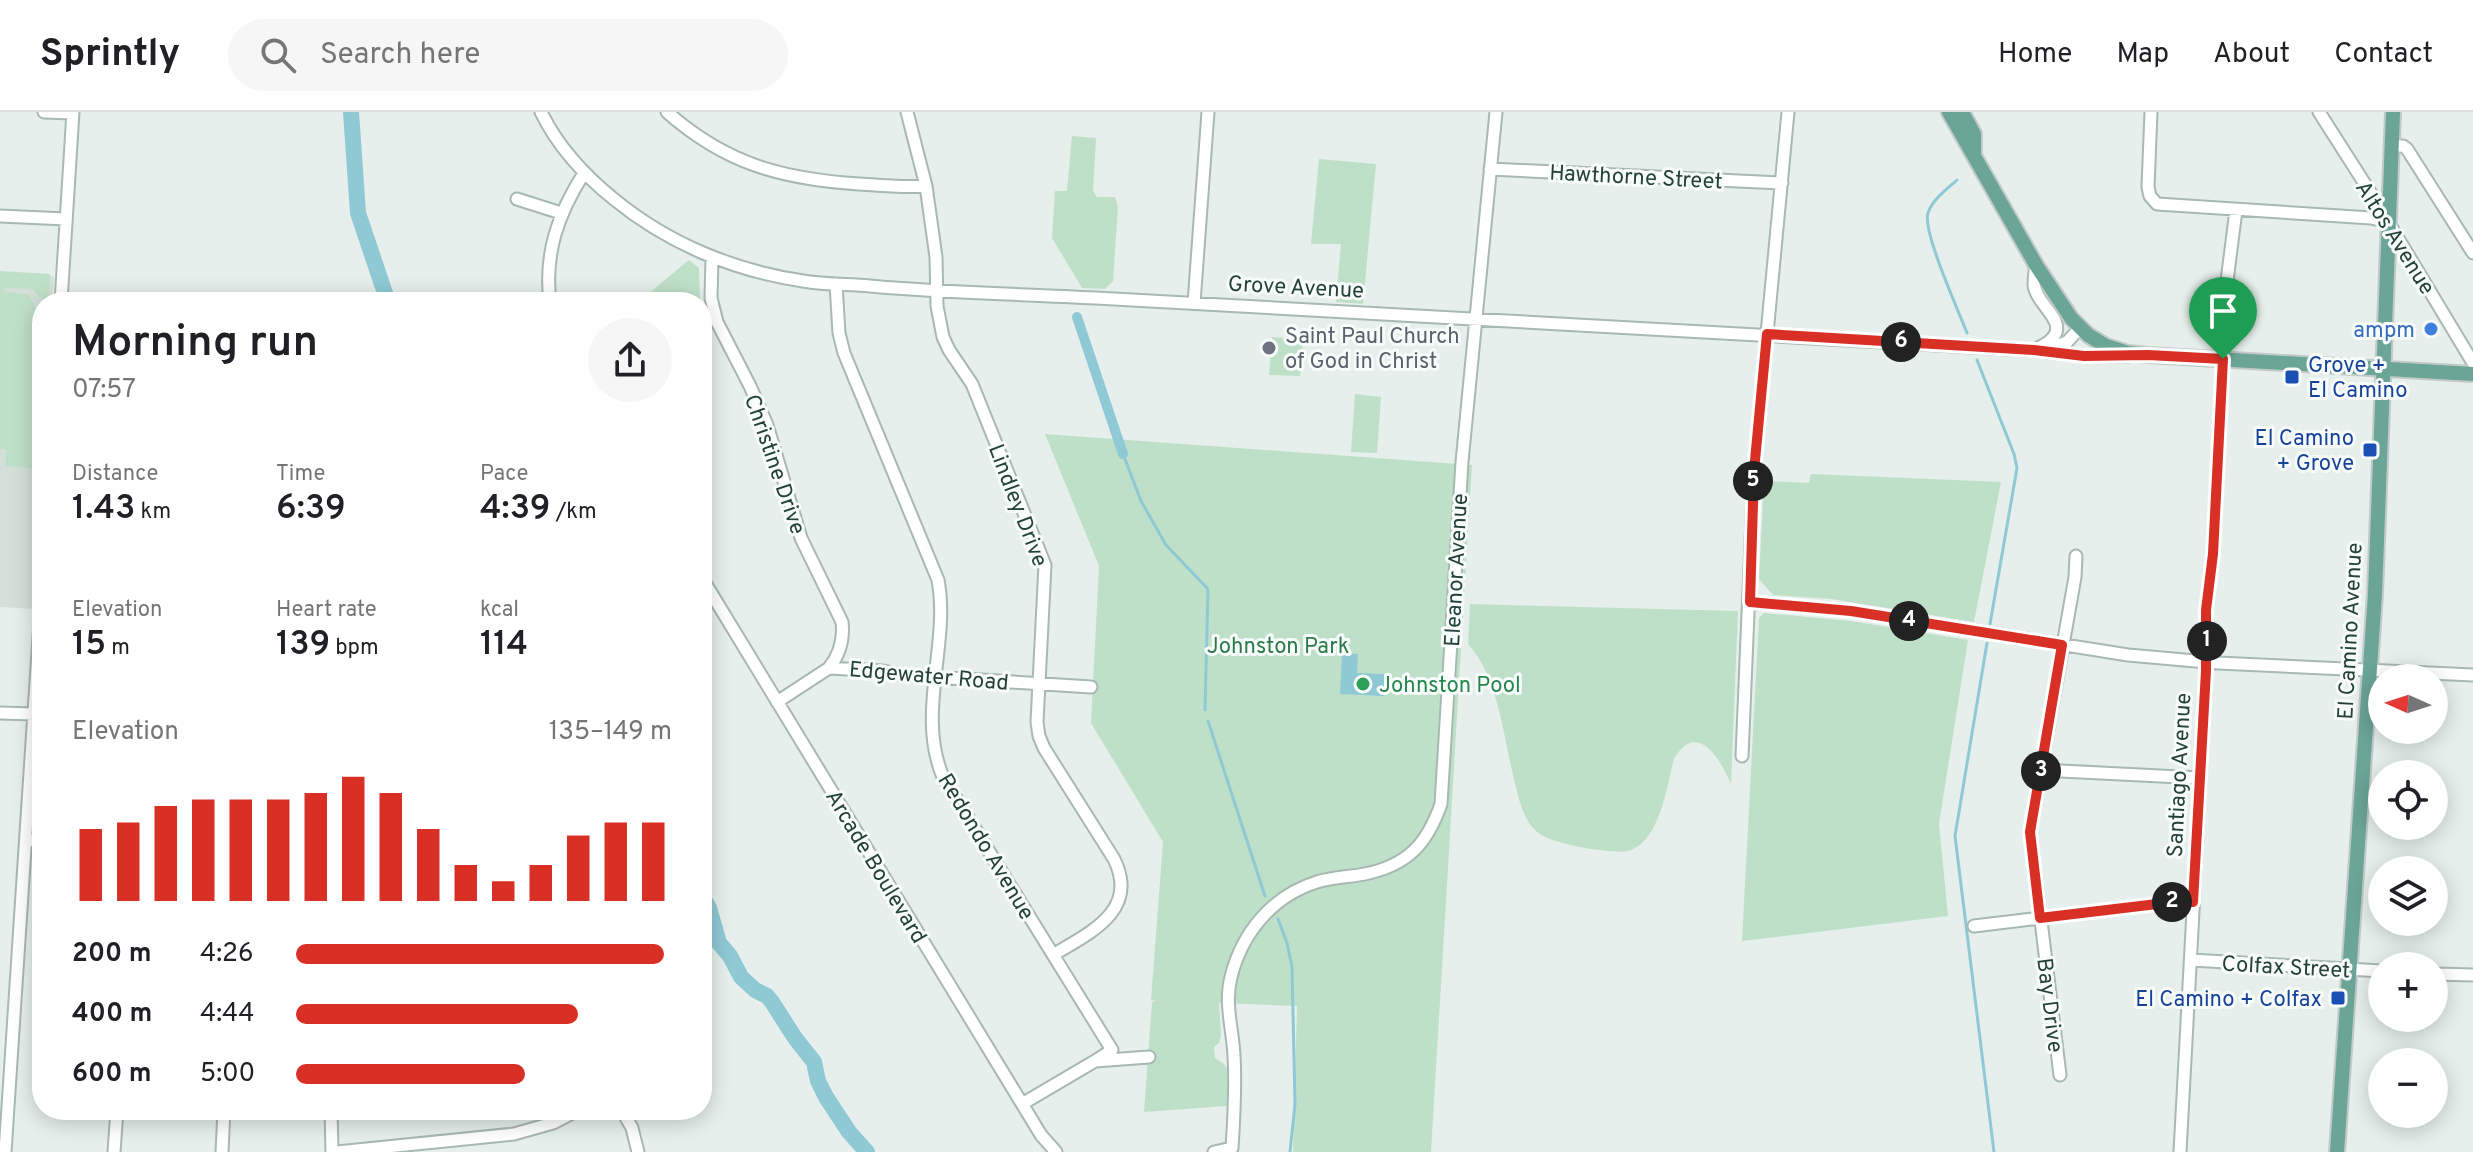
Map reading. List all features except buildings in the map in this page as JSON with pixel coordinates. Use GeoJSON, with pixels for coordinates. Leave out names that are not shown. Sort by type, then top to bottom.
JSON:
{"type":"FeatureCollection","features":[{"type":"Feature","properties":{"kind":"main road"},"geometry":{"type":"LineString","coordinates":[[1949,112],[2054,295],[2080,328]]}},
{"type":"Feature","properties":{"kind":"main road"},"geometry":{"type":"LineString","coordinates":[[1962,112],[1974,134],[1974,154]]}},
{"type":"Feature","properties":{"kind":"main road","name":"El Camino Avenue"},"geometry":{"type":"LineString","coordinates":[[2370,664],[2393,112]]}},
{"type":"Feature","properties":{"kind":"main road","name":"Grove Avenue"},"geometry":{"type":"LineString","coordinates":[[2080,328],[2106,346],[2128,353],[2473,374]]}},
{"type":"Feature","properties":{"kind":"main road","name":"El Camino Avenue"},"geometry":{"type":"LineString","coordinates":[[2337,1152],[2368,698]]}},
{"type":"Feature","properties":{"kind":"street"},"geometry":{"type":"LineString","coordinates":[[44,112],[73,113],[62,292]]}},
{"type":"Feature","properties":{"kind":"street"},"geometry":{"type":"LineString","coordinates":[[541,112],[558,141],[584,173],[561,213],[550,255],[549,292]]}},
{"type":"Feature","properties":{"kind":"street"},"geometry":{"type":"LineString","coordinates":[[667,112],[727,154],[777,173],[822,181],[926,186]]}},
{"type":"Feature","properties":{"kind":"street","name":"Lindley Drive"},"geometry":{"type":"LineString","coordinates":[[907,112],[926,186],[943,337],[972,384],[1043,558],[1046,579],[1037,722],[1041,742],[1114,859],[1121,879],[1119,900],[1108,918],[1053,955]]}},
{"type":"Feature","properties":{"kind":"street"},"geometry":{"type":"LineString","coordinates":[[1194,303],[1208,112]]}},
{"type":"Feature","properties":{"kind":"street","name":"Eleanor Avenue"},"geometry":{"type":"LineString","coordinates":[[1214,1152],[1232,1148],[1236,1096],[1228,1009],[1230,981],[1237,954],[1251,930],[1269,909],[1292,892],[1318,881],[1393,866],[1415,851],[1432,829],[1441,804],[1462,462],[1496,112]]}},
{"type":"Feature","properties":{"kind":"street"},"geometry":{"type":"LineString","coordinates":[[1742,756],[1754,471],[1788,112]]}},
{"type":"Feature","properties":{"kind":"street"},"geometry":{"type":"LineString","coordinates":[[2151,112],[2148,187],[2152,200],[2160,205],[2371,218],[2388,222]]}},
{"type":"Feature","properties":{"kind":"street","name":"Altos Avenue"},"geometry":{"type":"LineString","coordinates":[[2319,112],[2473,363]]}},
{"type":"Feature","properties":{"kind":"street"},"geometry":{"type":"LineString","coordinates":[[2391,146],[2407,149],[2473,253]]}},
{"type":"Feature","properties":{"kind":"street","name":"Hawthorne Street"},"geometry":{"type":"LineString","coordinates":[[1490,169],[1782,183]]}},
{"type":"Feature","properties":{"kind":"street","name":"Grove Avenue"},"geometry":{"type":"LineString","coordinates":[[584,173],[649,225],[712,257],[773,276],[836,284],[2043,351],[2071,339],[2080,328]]}},
{"type":"Feature","properties":{"kind":"street"},"geometry":{"type":"LineString","coordinates":[[517,199],[561,213]]}},
{"type":"Feature","properties":{"kind":"street","name":"Santiago Avenue"},"geometry":{"type":"LineString","coordinates":[[2180,1152],[2206,662],[2206,610],[2213,554],[2228,271],[2236,210]]}},
{"type":"Feature","properties":{"kind":"street"},"geometry":{"type":"LineString","coordinates":[[0,216],[66,219]]}},
{"type":"Feature","properties":{"kind":"street","name":"Christine Drive"},"geometry":{"type":"LineString","coordinates":[[711,292],[712,257]]}},
{"type":"Feature","properties":{"kind":"street"},"geometry":{"type":"LineString","coordinates":[[2034,350],[2049,342],[2056,329],[2056,320],[2034,287],[2036,265]]}},
{"type":"Feature","properties":{"kind":"street","name":"Redondo Avenue"},"geometry":{"type":"LineString","coordinates":[[836,284],[839,333],[844,353],[938,580],[940,603],[932,737],[937,764],[1112,1050],[1095,1061]]}},
{"type":"Feature","properties":{"kind":"street","name":"Christine Drive"},"geometry":{"type":"LineString","coordinates":[[712,302],[717,322],[767,425],[801,538],[842,622],[840,649],[829,668]]}},
{"type":"Feature","properties":{"kind":"street","name":"Grove Avenue"},"geometry":{"type":"LineString","coordinates":[[2034,350],[2084,356],[2148,355]]}},
{"type":"Feature","properties":{"kind":"street","name":"Bay Drive"},"geometry":{"type":"LineString","coordinates":[[2060,1075],[2030,832],[2075,577],[2076,556]]}},
{"type":"Feature","properties":{"kind":"street","name":"Arcade Boulevard"},"geometry":{"type":"LineString","coordinates":[[712,595],[1041,1135],[1056,1152]]}},
{"type":"Feature","properties":{"kind":"street"},"geometry":{"type":"LineString","coordinates":[[1750,602],[1851,611],[2125,655],[2368,669]]}},
{"type":"Feature","properties":{"kind":"street","name":"Edgewater Road"},"geometry":{"type":"LineString","coordinates":[[777,702],[829,668],[1091,687]]}},
{"type":"Feature","properties":{"kind":"street"},"geometry":{"type":"LineString","coordinates":[[2448,674],[2473,675]]}},
{"type":"Feature","properties":{"kind":"street"},"geometry":{"type":"LineString","coordinates":[[0,713],[32,714]]}},
{"type":"Feature","properties":{"kind":"street"},"geometry":{"type":"LineString","coordinates":[[5,1152],[5,1084],[32,746]]}},
{"type":"Feature","properties":{"kind":"street"},"geometry":{"type":"LineString","coordinates":[[2041,770],[2200,778]]}},
{"type":"Feature","properties":{"kind":"street"},"geometry":{"type":"LineString","coordinates":[[26,840],[32,840]]}},
{"type":"Feature","properties":{"kind":"street"},"geometry":{"type":"LineString","coordinates":[[1974,926],[2193,902]]}},
{"type":"Feature","properties":{"kind":"street","name":"Colfax Street"},"geometry":{"type":"LineString","coordinates":[[2191,960],[2368,970]]}},
{"type":"Feature","properties":{"kind":"street"},"geometry":{"type":"LineString","coordinates":[[2448,974],[2473,975]]}},
{"type":"Feature","properties":{"kind":"street"},"geometry":{"type":"LineString","coordinates":[[1022,1104],[1095,1061],[1149,1057]]}},
{"type":"Feature","properties":{"kind":"street"},"geometry":{"type":"LineString","coordinates":[[114,1152],[116,1120]]}},
{"type":"Feature","properties":{"kind":"street"},"geometry":{"type":"LineString","coordinates":[[222,1152],[224,1120]]}},
{"type":"Feature","properties":{"kind":"street"},"geometry":{"type":"LineString","coordinates":[[332,1120],[334,1152],[514,1134],[559,1120]]}},
{"type":"Feature","properties":{"kind":"street"},"geometry":{"type":"LineString","coordinates":[[628,1120],[638,1152]]}},
{"type":"Feature","properties":{"kind":"shaded area"},"geometry":{"type":"Polygon","coordinates":[[[0,273],[54,276],[53,292],[32,292],[32,609],[0,607],[0,273]]]}},
{"type":"Feature","properties":{"kind":"green space"},"geometry":{"type":"Polygon","coordinates":[[[1072,136],[1096,138],[1093,191],[1097,197],[1115,197],[1118,207],[1113,281],[1105,289],[1082,288],[1052,238],[1055,191],[1067,191],[1072,136]]]}},
{"type":"Feature","properties":{"kind":"green space"},"geometry":{"type":"Polygon","coordinates":[[[1319,159],[1376,164],[1363,304],[1336,302],[1341,244],[1311,244],[1319,159]]]}},
{"type":"Feature","properties":{"kind":"green space"},"geometry":{"type":"Polygon","coordinates":[[[689,260],[699,268],[700,292],[650,292],[689,260]]]}},
{"type":"Feature","properties":{"kind":"green space"},"geometry":{"type":"Polygon","coordinates":[[[0,271],[50,274],[49,292],[5,288],[4,292],[28,294],[32,301],[32,468],[6,466],[6,450],[0,449],[0,271]]]}},
{"type":"Feature","properties":{"kind":"green space"},"geometry":{"type":"Polygon","coordinates":[[[1272,337],[1303,339],[1300,376],[1269,375],[1272,337]]]}},
{"type":"Feature","properties":{"kind":"green space"},"geometry":{"type":"Polygon","coordinates":[[[1355,394],[1381,397],[1377,453],[1351,452],[1355,394]]]}},
{"type":"Feature","properties":{"kind":"green space","name":"Johnston Park"},"geometry":{"type":"Polygon","coordinates":[[[1045,434],[1472,465],[1431,1152],[1293,1152],[1297,1006],[1219,1003],[1221,1036],[1214,1047],[1215,1058],[1227,1069],[1227,1106],[1144,1112],[1152,1002],[1157,1001],[1151,1000],[1163,842],[1091,723],[1099,566],[1045,434]]]}},
{"type":"Feature","properties":{"kind":"green space"},"geometry":{"type":"Polygon","coordinates":[[[1811,474],[2001,482],[1974,622],[1831,599],[1773,595],[1759,579],[1764,481],[1809,483],[1811,474]]]}},
{"type":"Feature","properties":{"kind":"green space"},"geometry":{"type":"Polygon","coordinates":[[[1470,604],[1738,611],[1731,784],[1715,755],[1700,743],[1691,743],[1674,759],[1656,823],[1641,844],[1631,850],[1607,851],[1570,845],[1536,831],[1523,812],[1493,689],[1478,657],[1468,644],[1470,604]]]}},
{"type":"Feature","properties":{"kind":"green space"},"geometry":{"type":"Polygon","coordinates":[[[1764,613],[1851,621],[1968,640],[1939,824],[1948,916],[1742,941],[1759,618],[1764,613]]]}},
{"type":"Feature","properties":{"kind":"water","name":"Johnston Pool"},"geometry":{"type":"Polygon","coordinates":[[[1342,653],[1358,654],[1357,673],[1385,674],[1384,696],[1340,694],[1342,653]]]}},
{"type":"Feature","properties":{"kind":"waterway"},"geometry":{"type":"LineString","coordinates":[[351,112],[358,213],[385,292]]}},
{"type":"Feature","properties":{"kind":"waterway"},"geometry":{"type":"LineString","coordinates":[[1957,180],[1933,204],[1928,213],[1928,222],[1930,236],[1967,333]]}},
{"type":"Feature","properties":{"kind":"waterway"},"geometry":{"type":"LineString","coordinates":[[1077,317],[1123,454]]}},
{"type":"Feature","properties":{"kind":"waterway"},"geometry":{"type":"LineString","coordinates":[[1977,360],[2017,468],[1990,624]]}},
{"type":"Feature","properties":{"kind":"waterway"},"geometry":{"type":"LineString","coordinates":[[1123,454],[1141,501],[1166,545],[1208,589],[1205,710]]}},
{"type":"Feature","properties":{"kind":"waterway"},"geometry":{"type":"LineString","coordinates":[[1987,643],[1955,836],[1994,1152]]}},
{"type":"Feature","properties":{"kind":"waterway"},"geometry":{"type":"LineString","coordinates":[[1208,721],[1265,896]]}},
{"type":"Feature","properties":{"kind":"waterway"},"geometry":{"type":"LineString","coordinates":[[712,918],[719,943],[741,977],[772,1002],[814,1062],[826,1097],[849,1132],[867,1152]]}},
{"type":"Feature","properties":{"kind":"waterway"},"geometry":{"type":"LineString","coordinates":[[1278,919],[1292,967],[1295,1104],[1290,1152]]}},
{"type":"Feature","properties":{"kind":"place","name":"ampm"},"geometry":{"type":"Point","coordinates":[2431,329]}},
{"type":"Feature","properties":{"kind":"place","name":"Saint Paul Church of God in Christ"},"geometry":{"type":"Point","coordinates":[1269,348]}},
{"type":"Feature","properties":{"kind":"place","name":"Grove + El Camino"},"geometry":{"type":"Point","coordinates":[2292,377]}},
{"type":"Feature","properties":{"kind":"place","name":"El Camino + Grove"},"geometry":{"type":"Point","coordinates":[2370,450]}},
{"type":"Feature","properties":{"kind":"place","name":"Johnston Pool"},"geometry":{"type":"Point","coordinates":[1363,684]}},
{"type":"Feature","properties":{"kind":"place","name":"El Camino + Colfax"},"geometry":{"type":"Point","coordinates":[2338,998]}},
{"type":"Feature","properties":{"kind":"route"},"geometry":{"type":"LineString","coordinates":[[1767,334],[2034,350],[2084,356],[2223,359],[2213,554],[2206,610],[2206,671],[2193,902],[2040,918],[2030,832],[2062,645],[1851,611],[1750,602],[1754,471],[1767,334]]}}]}
